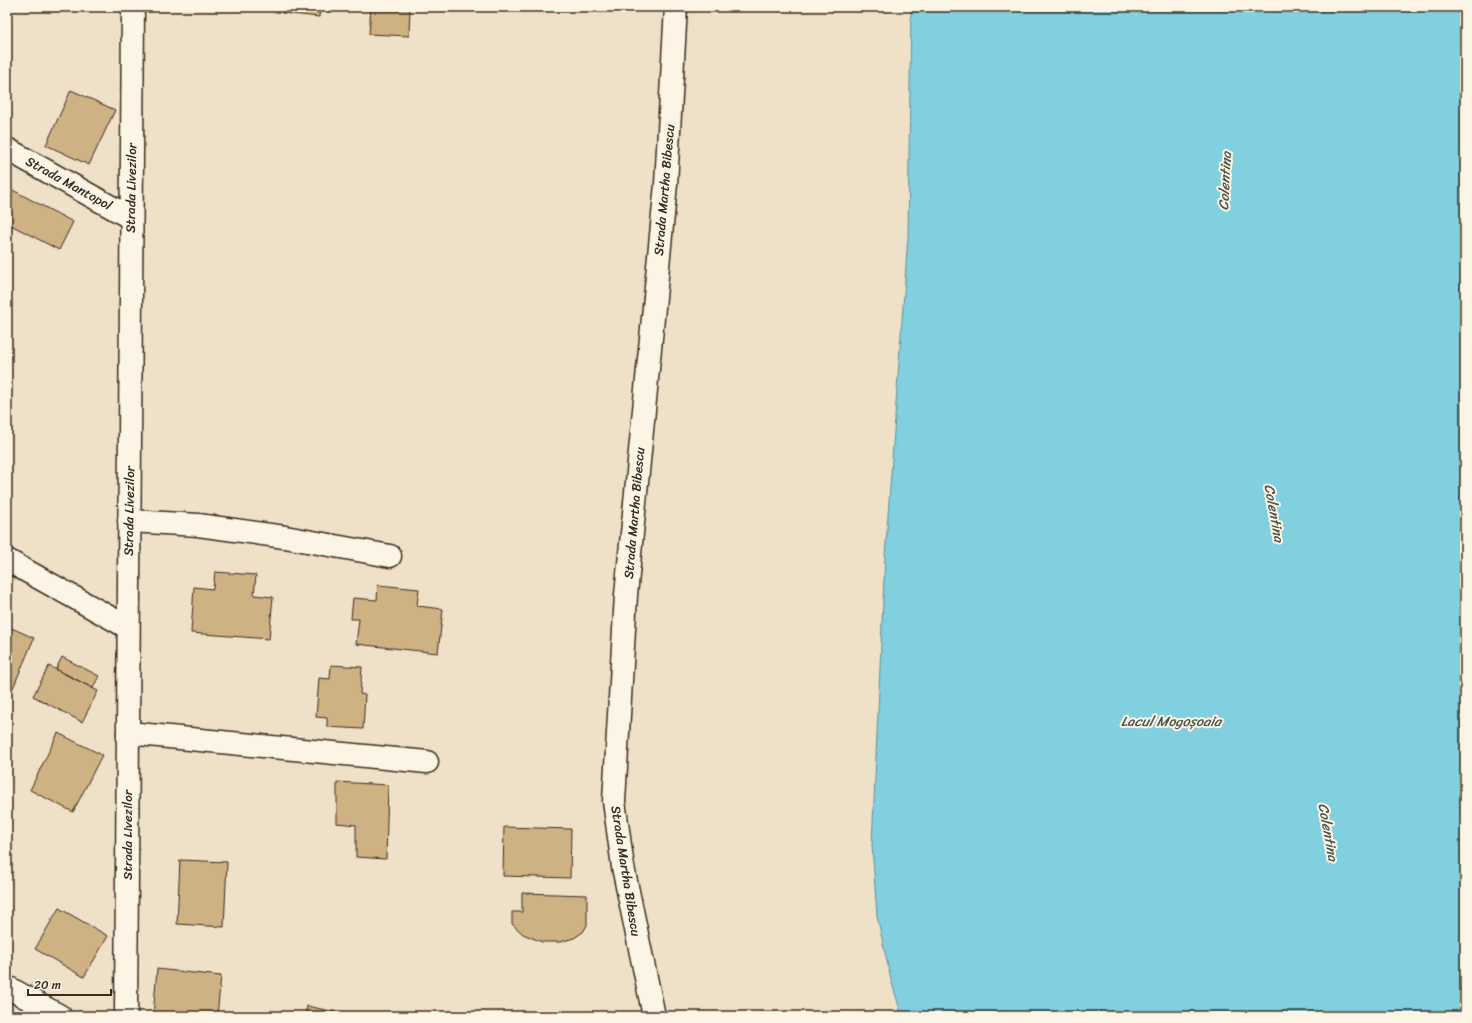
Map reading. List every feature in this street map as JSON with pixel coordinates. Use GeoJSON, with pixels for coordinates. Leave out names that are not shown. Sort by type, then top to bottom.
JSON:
{"type":"FeatureCollection","features":[{"type":"Feature","properties":{"kind":"street","name":"Strada Livezilor"},"geometry":{"type":"LineString","coordinates":[[126,1016],[133,7]]}},
{"type":"Feature","properties":{"kind":"street","name":"Strada Martha Bibescu"},"geometry":{"type":"LineString","coordinates":[[654,1016],[623,867],[614,802],[626,595],[666,184],[676,7]]}},
{"type":"Feature","properties":{"kind":"street","name":"Strada Mantopol"},"geometry":{"type":"LineString","coordinates":[[7,149],[131,218]]}},
{"type":"Feature","properties":{"kind":"street"},"geometry":{"type":"LineString","coordinates":[[129,521],[198,525],[285,537],[390,556]]}},
{"type":"Feature","properties":{"kind":"street"},"geometry":{"type":"LineString","coordinates":[[7,560],[128,627]]}},
{"type":"Feature","properties":{"kind":"street"},"geometry":{"type":"LineString","coordinates":[[128,733],[427,762]]}},
{"type":"Feature","properties":{"kind":"street"},"geometry":{"type":"LineString","coordinates":[[7,987],[60,1016]]}},
{"type":"Feature","properties":{"kind":"water","name":"Lacul Mogoșoaia"},"geometry":{"type":"Polygon","coordinates":[[[911,7],[1465,7],[1465,1016],[902,1016],[891,980],[877,916],[872,845],[885,557],[908,237],[911,7]]]}},
{"type":"Feature","properties":{"kind":"building"},"geometry":{"type":"Polygon","coordinates":[[[282,7],[320,7],[319,17],[282,13],[282,7]]]}},
{"type":"Feature","properties":{"kind":"building"},"geometry":{"type":"Polygon","coordinates":[[[371,7],[410,7],[409,36],[369,34],[371,7]]]}},
{"type":"Feature","properties":{"kind":"building"},"geometry":{"type":"Polygon","coordinates":[[[71,90],[115,110],[89,165],[46,145],[71,90]]]}},
{"type":"Feature","properties":{"kind":"building"},"geometry":{"type":"Polygon","coordinates":[[[7,187],[73,222],[59,250],[7,223],[7,187]]]}},
{"type":"Feature","properties":{"kind":"building"},"geometry":{"type":"Polygon","coordinates":[[[215,572],[256,575],[254,595],[273,597],[269,639],[191,633],[194,587],[213,589],[215,572]]]}},
{"type":"Feature","properties":{"kind":"building"},"geometry":{"type":"Polygon","coordinates":[[[378,585],[419,589],[417,606],[443,609],[438,653],[356,644],[359,619],[351,619],[353,598],[377,600],[378,585]]]}},
{"type":"Feature","properties":{"kind":"building"},"geometry":{"type":"Polygon","coordinates":[[[7,626],[34,638],[13,688],[7,686],[7,626]]]}},
{"type":"Feature","properties":{"kind":"building"},"geometry":{"type":"Polygon","coordinates":[[[62,657],[99,676],[93,688],[56,669],[62,657]]]}},
{"type":"Feature","properties":{"kind":"building"},"geometry":{"type":"Polygon","coordinates":[[[331,665],[362,667],[360,694],[365,695],[363,729],[327,727],[327,718],[316,717],[319,678],[330,679],[331,665]]]}},
{"type":"Feature","properties":{"kind":"building"},"geometry":{"type":"Polygon","coordinates":[[[49,666],[98,691],[82,722],[33,696],[49,666]]]}},
{"type":"Feature","properties":{"kind":"building"},"geometry":{"type":"Polygon","coordinates":[[[58,733],[102,755],[73,812],[30,790],[58,733]]]}},
{"type":"Feature","properties":{"kind":"building"},"geometry":{"type":"Polygon","coordinates":[[[337,782],[388,785],[386,859],[356,857],[356,825],[337,823],[337,782]]]}},
{"type":"Feature","properties":{"kind":"building"},"geometry":{"type":"Polygon","coordinates":[[[504,827],[571,829],[570,878],[503,876],[504,827]]]}},
{"type":"Feature","properties":{"kind":"building"},"geometry":{"type":"Polygon","coordinates":[[[180,860],[227,862],[224,927],[177,924],[180,860]]]}},
{"type":"Feature","properties":{"kind":"building"},"geometry":{"type":"Polygon","coordinates":[[[522,893],[587,895],[587,925],[583,932],[574,938],[560,942],[542,942],[523,934],[512,924],[512,912],[522,912],[522,893]]]}},
{"type":"Feature","properties":{"kind":"building"},"geometry":{"type":"Polygon","coordinates":[[[59,908],[108,936],[84,977],[35,949],[59,908]]]}},
{"type":"Feature","properties":{"kind":"building"},"geometry":{"type":"Polygon","coordinates":[[[157,969],[221,976],[217,1016],[153,1016],[157,969]]]}},
{"type":"Feature","properties":{"kind":"building"},"geometry":{"type":"Polygon","coordinates":[[[307,1006],[354,1016],[305,1016],[307,1006]]]}},
{"type":"Feature","properties":{"kind":"water label","name":"Colentina"},"geometry":{"type":"Point","coordinates":[1225,181]}},
{"type":"Feature","properties":{"kind":"water label","name":"Colentina"},"geometry":{"type":"Point","coordinates":[1274,513]}},
{"type":"Feature","properties":{"kind":"water label","name":"Colentina"},"geometry":{"type":"Point","coordinates":[1328,832]}}]}
